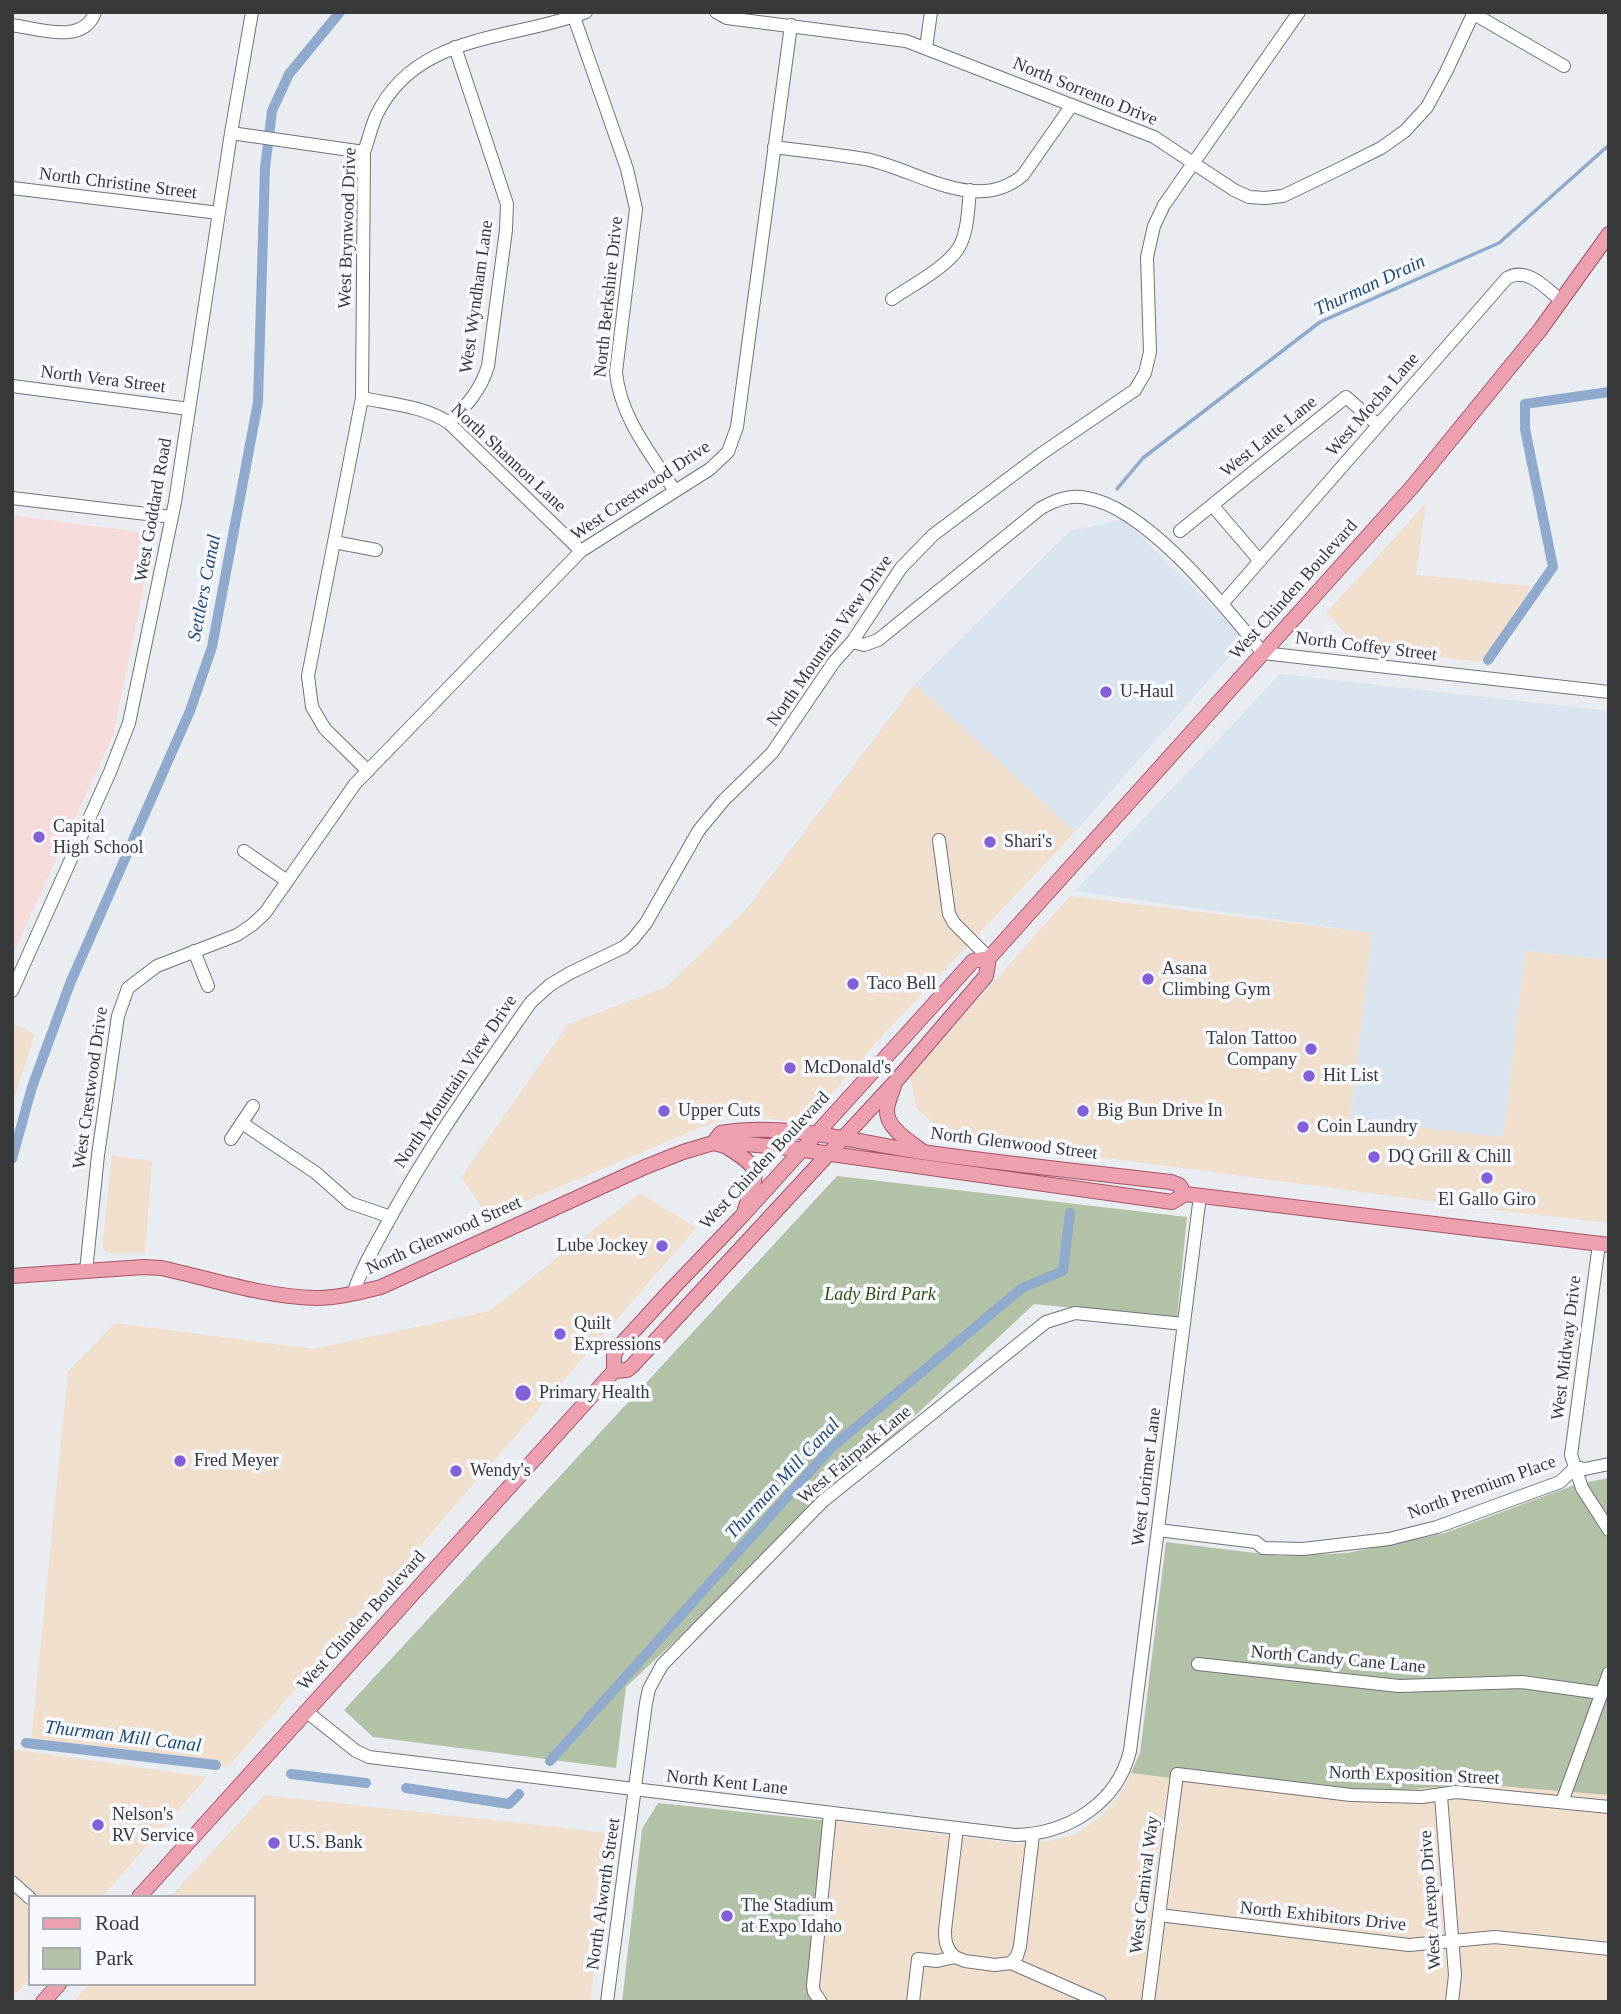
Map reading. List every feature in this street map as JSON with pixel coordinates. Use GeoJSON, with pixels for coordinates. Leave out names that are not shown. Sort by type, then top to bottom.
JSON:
{"type":"FeatureCollection","features":[{"type":"Feature","properties":{"kind":"main road","name":"West Chinden Boulevard"},"geometry":{"type":"LineString","coordinates":[[614,1371],[626,1370],[632,1366],[896,1081],[986,976],[989,958],[1421,476],[1486,399],[1562,301],[1609,234]]}},
{"type":"Feature","properties":{"kind":"main road","name":"West Chinden Boulevard"},"geometry":{"type":"LineString","coordinates":[[141,1895],[614,1371],[614,1355],[617,1349],[741,1217],[973,961],[989,958]]}},
{"type":"Feature","properties":{"kind":"main road"},"geometry":{"type":"LineString","coordinates":[[896,1081],[886,1110],[889,1120],[899,1133],[923,1152]]}},
{"type":"Feature","properties":{"kind":"main road","name":"North Glenwood Street"},"geometry":{"type":"LineString","coordinates":[[719,1145],[721,1133],[741,1129],[815,1135],[923,1152],[1171,1182],[1193,1195]]}},
{"type":"Feature","properties":{"kind":"main road","name":"North Glenwood Street"},"geometry":{"type":"LineString","coordinates":[[12,1276],[161,1268],[283,1296],[319,1298],[353,1294],[381,1287],[683,1152],[719,1145],[746,1144],[1172,1202],[1193,1195],[1604,1245]]}},
{"type":"Feature","properties":{"kind":"main road"},"geometry":{"type":"LineString","coordinates":[[719,1145],[745,1158],[754,1169],[756,1179],[741,1217]]}},
{"type":"Feature","properties":{"kind":"main road"},"geometry":{"type":"LineString","coordinates":[[43,2002],[57,1986]]}},
{"type":"Feature","properties":{"kind":"street"},"geometry":{"type":"LineString","coordinates":[[12,25],[71,33],[86,28],[95,12]]}},
{"type":"Feature","properties":{"kind":"street","name":"West Goddard Road"},"geometry":{"type":"LineString","coordinates":[[12,991],[110,772],[129,723],[172,517],[252,12]]}},
{"type":"Feature","properties":{"kind":"street","name":"North Sorrento Drive"},"geometry":{"type":"LineString","coordinates":[[716,12],[727,18],[906,41],[1154,137],[1234,190],[1249,197],[1265,198],[1283,196],[1381,148],[1405,131],[1427,107],[1474,13]]}},
{"type":"Feature","properties":{"kind":"street"},"geometry":{"type":"LineString","coordinates":[[926,48],[930,12]]}},
{"type":"Feature","properties":{"kind":"street","name":"North Mountain View Drive"},"geometry":{"type":"LineString","coordinates":[[353,1294],[360,1275],[391,1217],[437,1137],[531,1002],[550,985],[624,947],[634,939],[646,923],[699,830],[724,800],[772,753],[834,662],[852,642],[901,568],[933,535],[1041,454],[1135,390],[1145,373],[1150,352],[1147,257],[1154,226],[1164,205],[1299,12]]}},
{"type":"Feature","properties":{"kind":"street"},"geometry":{"type":"LineString","coordinates":[[1474,13],[1564,65]]}},
{"type":"Feature","properties":{"kind":"street","name":"West Brynwood Drive"},"geometry":{"type":"LineString","coordinates":[[368,771],[324,729],[312,706],[307,676],[362,398],[365,152],[376,116],[395,86],[428,58],[455,47],[580,14]]}},
{"type":"Feature","properties":{"kind":"street","name":"North Berkshire Drive"},"geometry":{"type":"LineString","coordinates":[[580,14],[627,169],[636,209],[616,372],[618,391],[624,411],[675,491]]}},
{"type":"Feature","properties":{"kind":"street","name":"West Crestwood Drive"},"geometry":{"type":"LineString","coordinates":[[86,1271],[98,1155],[122,1000],[128,988],[139,976],[157,966],[237,934],[252,925],[265,913],[355,784],[581,551],[710,469],[728,452],[737,427],[791,26]]}},
{"type":"Feature","properties":{"kind":"street","name":"West Wyndham Lane"},"geometry":{"type":"LineString","coordinates":[[449,423],[483,383],[488,366],[507,204],[455,47]]}},
{"type":"Feature","properties":{"kind":"street"},"geometry":{"type":"LineString","coordinates":[[774,147],[866,159],[933,183],[970,190],[995,190],[1023,175],[1072,105]]}},
{"type":"Feature","properties":{"kind":"street"},"geometry":{"type":"LineString","coordinates":[[231,133],[365,152]]}},
{"type":"Feature","properties":{"kind":"street","name":"North Christine Street"},"geometry":{"type":"LineString","coordinates":[[12,188],[219,214]]}},
{"type":"Feature","properties":{"kind":"street"},"geometry":{"type":"LineString","coordinates":[[892,299],[948,260],[958,248],[965,232],[970,190]]}},
{"type":"Feature","properties":{"kind":"street","name":"West Mocha Lane"},"geometry":{"type":"LineString","coordinates":[[1222,604],[1511,276],[1527,275],[1562,301]]}},
{"type":"Feature","properties":{"kind":"street","name":"North Vera Street"},"geometry":{"type":"LineString","coordinates":[[12,386],[190,409]]}},
{"type":"Feature","properties":{"kind":"street","name":"West Latte Lane"},"geometry":{"type":"LineString","coordinates":[[1180,531],[1346,397],[1378,425]]}},
{"type":"Feature","properties":{"kind":"street","name":"North Shannon Lane"},"geometry":{"type":"LineString","coordinates":[[362,398],[423,410],[436,414],[449,423],[581,551]]}},
{"type":"Feature","properties":{"kind":"street"},"geometry":{"type":"LineString","coordinates":[[852,642],[864,645],[878,640],[1041,508],[1066,497],[1089,498],[1130,516],[1166,545],[1222,604],[1263,653]]}},
{"type":"Feature","properties":{"kind":"street"},"geometry":{"type":"LineString","coordinates":[[12,498],[172,517]]}},
{"type":"Feature","properties":{"kind":"street"},"geometry":{"type":"LineString","coordinates":[[1212,505],[1260,561]]}},
{"type":"Feature","properties":{"kind":"street"},"geometry":{"type":"LineString","coordinates":[[334,542],[376,550]]}},
{"type":"Feature","properties":{"kind":"street","name":"North Coffey Street"},"geometry":{"type":"LineString","coordinates":[[1263,653],[1609,692]]}},
{"type":"Feature","properties":{"kind":"street"},"geometry":{"type":"LineString","coordinates":[[939,840],[949,914],[954,923],[989,958]]}},
{"type":"Feature","properties":{"kind":"street"},"geometry":{"type":"LineString","coordinates":[[244,851],[287,881]]}},
{"type":"Feature","properties":{"kind":"street"},"geometry":{"type":"LineString","coordinates":[[194,951],[208,986]]}},
{"type":"Feature","properties":{"kind":"street"},"geometry":{"type":"LineString","coordinates":[[231,1139],[253,1106]]}},
{"type":"Feature","properties":{"kind":"street"},"geometry":{"type":"LineString","coordinates":[[242,1123],[316,1173],[350,1203],[391,1217]]}},
{"type":"Feature","properties":{"kind":"street","name":"West Lorimer Lane"},"geometry":{"type":"LineString","coordinates":[[1127,1761],[1184,1324],[1193,1195]]}},
{"type":"Feature","properties":{"kind":"street","name":"West Midway Drive"},"geometry":{"type":"LineString","coordinates":[[1604,1245],[1571,1455],[1582,1488],[1609,1530]]}},
{"type":"Feature","properties":{"kind":"street","name":"West Fairpark Lane"},"geometry":{"type":"LineString","coordinates":[[636,1790],[646,1703],[649,1689],[662,1665],[823,1501],[1046,1322],[1075,1313],[1184,1324]]}},
{"type":"Feature","properties":{"kind":"street","name":"North Premium Place"},"geometry":{"type":"LineString","coordinates":[[1158,1530],[1256,1542],[1262,1548],[1303,1549],[1389,1539],[1437,1527],[1560,1482],[1576,1467],[1586,1469],[1609,1464]]}},
{"type":"Feature","properties":{"kind":"street","name":"North Candy Cane Lane"},"geometry":{"type":"LineString","coordinates":[[1198,1664],[1399,1686],[1522,1682],[1601,1693]]}},
{"type":"Feature","properties":{"kind":"street"},"geometry":{"type":"LineString","coordinates":[[1562,1802],[1609,1672]]}},
{"type":"Feature","properties":{"kind":"street","name":"North Kent Lane"},"geometry":{"type":"LineString","coordinates":[[307,1712],[356,1751],[369,1757],[1015,1835],[1033,1835],[1079,1819],[1110,1791],[1127,1761]]}},
{"type":"Feature","properties":{"kind":"street","name":"North Exposition Street"},"geometry":{"type":"LineString","coordinates":[[1177,1774],[1352,1795],[1441,1796],[1457,1792],[1609,1807]]}},
{"type":"Feature","properties":{"kind":"street","name":"West Carnival Way"},"geometry":{"type":"LineString","coordinates":[[1148,2002],[1177,1774]]}},
{"type":"Feature","properties":{"kind":"street","name":"North Alworth Street"},"geometry":{"type":"LineString","coordinates":[[607,2002],[636,1790]]}},
{"type":"Feature","properties":{"kind":"street","name":"West Arexpo Drive"},"geometry":{"type":"LineString","coordinates":[[1441,1796],[1455,1975],[1452,2002]]}},
{"type":"Feature","properties":{"kind":"street"},"geometry":{"type":"LineString","coordinates":[[821,2002],[813,1986],[830,1813]]}},
{"type":"Feature","properties":{"kind":"street"},"geometry":{"type":"LineString","coordinates":[[957,1828],[945,1930],[948,1951],[965,1961],[995,1965],[1011,1963],[1100,2002]]}},
{"type":"Feature","properties":{"kind":"street"},"geometry":{"type":"LineString","coordinates":[[1011,1963],[1020,1946],[1033,1835]]}},
{"type":"Feature","properties":{"kind":"street"},"geometry":{"type":"LineString","coordinates":[[12,1882],[28,1896]]}},
{"type":"Feature","properties":{"kind":"street","name":"North Exhibitors Drive"},"geometry":{"type":"LineString","coordinates":[[1159,1915],[1409,1945],[1495,1937],[1609,1949]]}},
{"type":"Feature","properties":{"kind":"street"},"geometry":{"type":"LineString","coordinates":[[913,2002],[918,1959],[937,1961],[955,1957]]}},
{"type":"Feature","properties":{"kind":"shaded area"},"geometry":{"type":"Polygon","coordinates":[[[1426,503],[1416,575],[1531,586],[1493,663],[1360,649],[1326,613],[1426,503]]]}},
{"type":"Feature","properties":{"kind":"shaded area","name":"Capital High School"},"geometry":{"type":"Polygon","coordinates":[[[12,515],[155,534],[113,735],[12,956],[12,515]]]}},
{"type":"Feature","properties":{"kind":"shaded area"},"geometry":{"type":"Polygon","coordinates":[[[1123,519],[1245,639],[1075,832],[915,684],[1070,531],[1123,519]]]}},
{"type":"Feature","properties":{"kind":"shaded area"},"geometry":{"type":"Polygon","coordinates":[[[1280,674],[1609,711],[1609,960],[1525,951],[1503,1137],[1350,1120],[1372,933],[1075,891],[1280,674]]]}},
{"type":"Feature","properties":{"kind":"shaded area"},"geometry":{"type":"Polygon","coordinates":[[[915,684],[1075,832],[881,1037],[803,1124],[735,1113],[488,1217],[461,1177],[568,1024],[666,987],[747,908],[915,684]]]}},
{"type":"Feature","properties":{"kind":"shaded area"},"geometry":{"type":"Polygon","coordinates":[[[1070,896],[1372,933],[1350,1119],[1503,1137],[1525,951],[1609,960],[1609,1223],[949,1137],[916,1108],[910,1076],[1070,896]]]}},
{"type":"Feature","properties":{"kind":"shaded area"},"geometry":{"type":"Polygon","coordinates":[[[12,1023],[35,1034],[12,1105],[12,1023]]]}},
{"type":"Feature","properties":{"kind":"shaded area"},"geometry":{"type":"Polygon","coordinates":[[[112,1155],[152,1161],[145,1253],[107,1253],[102,1247],[112,1155]]]}},
{"type":"Feature","properties":{"kind":"shaded area"},"geometry":{"type":"Polygon","coordinates":[[[640,1193],[696,1228],[228,1767],[31,1740],[68,1371],[115,1323],[313,1349],[489,1311],[640,1193]]]}},
{"type":"Feature","properties":{"kind":"shaded area"},"geometry":{"type":"Polygon","coordinates":[[[12,1749],[207,1777],[104,1895],[28,1895],[28,1980],[12,1998],[12,1749]]]}},
{"type":"Feature","properties":{"kind":"shaded area"},"geometry":{"type":"Polygon","coordinates":[[[1131,1773],[1322,1797],[1475,1784],[1609,1795],[1609,2002],[814,2002],[833,1821],[1018,1844],[1049,1841],[1076,1834],[1104,1814],[1124,1788],[1131,1773]]]}},
{"type":"Feature","properties":{"kind":"shaded area"},"geometry":{"type":"Polygon","coordinates":[[[264,1795],[610,1833],[590,2002],[73,2002],[87,1986],[256,1986],[256,1895],[172,1895],[264,1795]]]}},
{"type":"Feature","properties":{"kind":"green space","name":"Lady Bird Park"},"geometry":{"type":"Polygon","coordinates":[[[837,1176],[1187,1217],[1177,1318],[1034,1304],[626,1687],[616,1768],[373,1737],[344,1710],[837,1176]]]}},
{"type":"Feature","properties":{"kind":"green space"},"geometry":{"type":"Polygon","coordinates":[[[1609,1478],[1609,1795],[1475,1784],[1322,1797],[1131,1773],[1140,1753],[1166,1542],[1279,1556],[1347,1553],[1445,1533],[1577,1484],[1609,1478]]]}},
{"type":"Feature","properties":{"kind":"green space","name":"The Stadium at Expo Idaho"},"geometry":{"type":"Polygon","coordinates":[[[658,1803],[830,1821],[813,2002],[622,2002],[642,1829],[658,1803]]]}},
{"type":"Feature","properties":{"kind":"waterway","name":"Settlers Canal"},"geometry":{"type":"LineString","coordinates":[[12,1159],[32,1087],[71,981],[190,711],[212,647],[258,402],[265,168],[272,111],[289,74],[340,12]]}},
{"type":"Feature","properties":{"kind":"waterway","name":"Thurman Drain"},"geometry":{"type":"LineString","coordinates":[[1117,489],[1143,458],[1320,322],[1499,243],[1609,145]]}},
{"type":"Feature","properties":{"kind":"waterway","name":"Thurman Mill Canal"},"geometry":{"type":"LineString","coordinates":[[1488,660],[1553,567],[1525,429],[1525,404],[1609,392]]}},
{"type":"Feature","properties":{"kind":"waterway","name":"Thurman Mill Canal"},"geometry":{"type":"LineString","coordinates":[[550,1761],[831,1448],[1022,1288],[1063,1271],[1070,1213]]}},
{"type":"Feature","properties":{"kind":"waterway","name":"Thurman Mill Canal"},"geometry":{"type":"LineString","coordinates":[[26,1743],[216,1765]]}},
{"type":"Feature","properties":{"kind":"waterway","name":"Thurman Mill Canal"},"geometry":{"type":"LineString","coordinates":[[291,1774],[366,1783]]}},
{"type":"Feature","properties":{"kind":"waterway","name":"Thurman Mill Canal"},"geometry":{"type":"LineString","coordinates":[[406,1788],[509,1804],[519,1794]]}},
{"type":"Feature","properties":{"kind":"place","name":"U-Haul"},"geometry":{"type":"Point","coordinates":[1106,692]}},
{"type":"Feature","properties":{"kind":"place","name":"Capital High School"},"geometry":{"type":"Point","coordinates":[39,837]}},
{"type":"Feature","properties":{"kind":"place","name":"Shari's"},"geometry":{"type":"Point","coordinates":[990,842]}},
{"type":"Feature","properties":{"kind":"place","name":"Asana Climbing Gym"},"geometry":{"type":"Point","coordinates":[1148,979]}},
{"type":"Feature","properties":{"kind":"place","name":"Taco Bell"},"geometry":{"type":"Point","coordinates":[853,984]}},
{"type":"Feature","properties":{"kind":"place","name":"Talon Tattoo Company"},"geometry":{"type":"Point","coordinates":[1311,1049]}},
{"type":"Feature","properties":{"kind":"place","name":"McDonald's"},"geometry":{"type":"Point","coordinates":[790,1068]}},
{"type":"Feature","properties":{"kind":"place","name":"Hit List"},"geometry":{"type":"Point","coordinates":[1309,1076]}},
{"type":"Feature","properties":{"kind":"place","name":"Upper Cuts"},"geometry":{"type":"Point","coordinates":[664,1111]}},
{"type":"Feature","properties":{"kind":"place","name":"Big Bun Drive In"},"geometry":{"type":"Point","coordinates":[1083,1111]}},
{"type":"Feature","properties":{"kind":"place","name":"Coin Laundry"},"geometry":{"type":"Point","coordinates":[1303,1127]}},
{"type":"Feature","properties":{"kind":"place","name":"DQ Grill & Chill"},"geometry":{"type":"Point","coordinates":[1374,1157]}},
{"type":"Feature","properties":{"kind":"place","name":"El Gallo Giro"},"geometry":{"type":"Point","coordinates":[1487,1178]}},
{"type":"Feature","properties":{"kind":"place","name":"Lube Jockey"},"geometry":{"type":"Point","coordinates":[662,1246]}},
{"type":"Feature","properties":{"kind":"place","name":"Quilt Expressions"},"geometry":{"type":"Point","coordinates":[560,1334]}},
{"type":"Feature","properties":{"kind":"place","name":"Primary Health"},"geometry":{"type":"Point","coordinates":[523,1393]}},
{"type":"Feature","properties":{"kind":"place","name":"Fred Meyer"},"geometry":{"type":"Point","coordinates":[180,1461]}},
{"type":"Feature","properties":{"kind":"place","name":"Wendy's"},"geometry":{"type":"Point","coordinates":[456,1471]}},
{"type":"Feature","properties":{"kind":"place","name":"Nelson's RV Service"},"geometry":{"type":"Point","coordinates":[98,1825]}},
{"type":"Feature","properties":{"kind":"place","name":"U.S. Bank"},"geometry":{"type":"Point","coordinates":[274,1843]}},
{"type":"Feature","properties":{"kind":"place","name":"The Stadium at Expo Idaho"},"geometry":{"type":"Point","coordinates":[727,1916]}}]}
